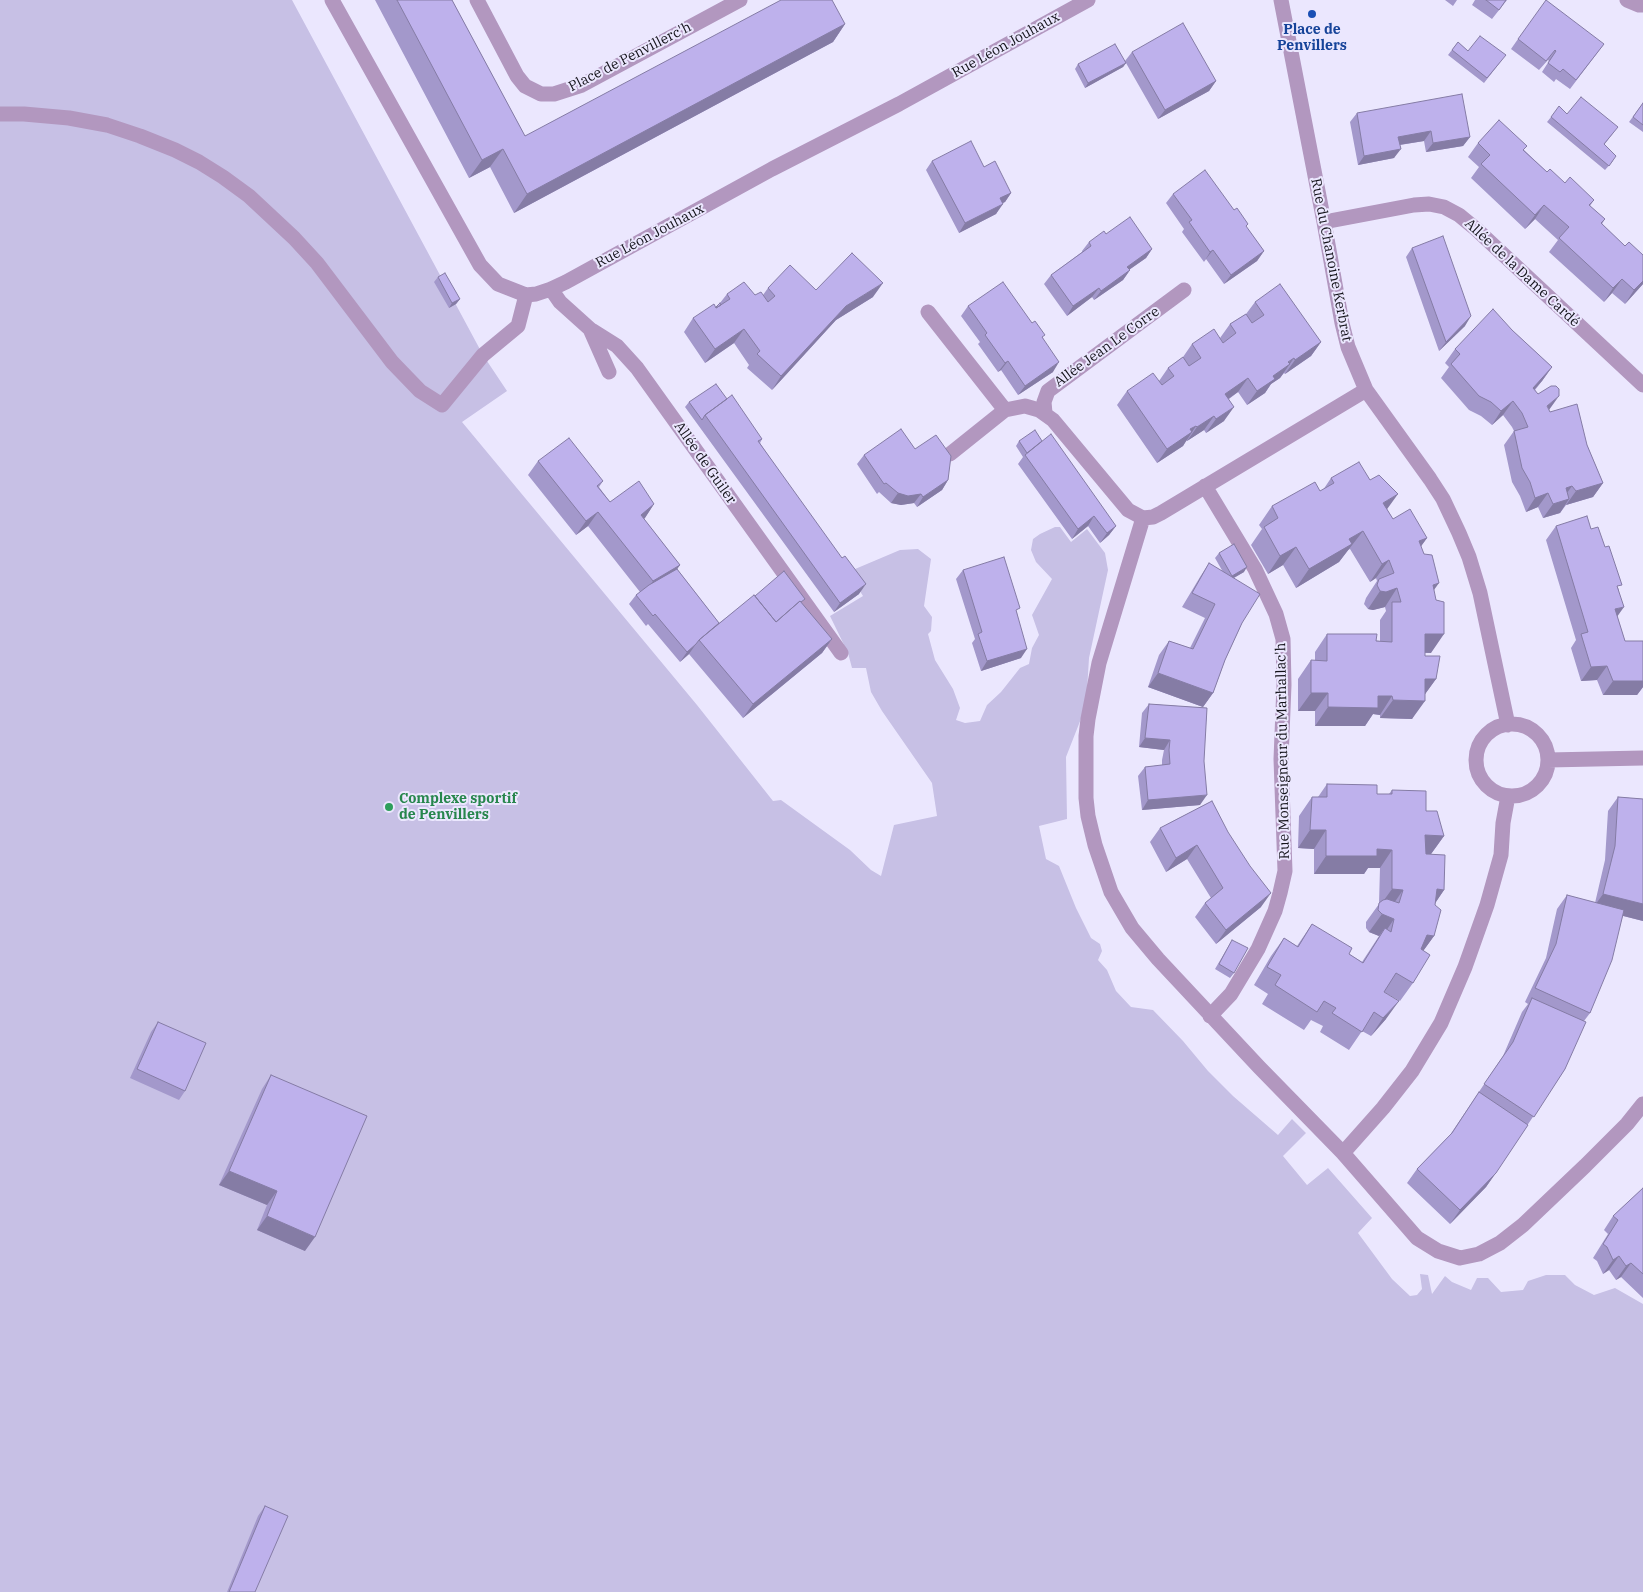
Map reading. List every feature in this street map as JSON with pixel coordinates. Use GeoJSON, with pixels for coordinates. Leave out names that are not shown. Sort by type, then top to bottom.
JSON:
{"type":"FeatureCollection","features":[{"type":"Feature","properties":{"kind":"street"},"geometry":{"type":"LineString","coordinates":[[0,114],[69,118],[107,125],[175,150],[223,177],[249,196],[294,238],[316,263],[392,362],[420,391],[442,405],[483,355],[518,326],[526,296],[498,284],[480,265],[332,0]]}},
{"type":"Feature","properties":{"kind":"street","name":"Place de Penvillerc'h"},"geometry":{"type":"LineString","coordinates":[[477,0],[517,76],[525,86],[542,94],[554,94],[582,85],[740,0]]}},
{"type":"Feature","properties":{"kind":"street","name":"Rue Léon Jouhaux"},"geometry":{"type":"LineString","coordinates":[[526,296],[551,290],[772,170],[899,104],[1088,0]]}},
{"type":"Feature","properties":{"kind":"street","name":"Rue du Chanoine Kerbrat"},"geometry":{"type":"LineString","coordinates":[[1281,0],[1342,323],[1351,355],[1366,390],[1443,498],[1459,533],[1480,593],[1508,725]]}},
{"type":"Feature","properties":{"kind":"street"},"geometry":{"type":"LineString","coordinates":[[1626,0],[1643,5]]}},
{"type":"Feature","properties":{"kind":"street","name":"Allée de la Dame Cardé"},"geometry":{"type":"LineString","coordinates":[[1324,222],[1414,205],[1429,204],[1444,207],[1476,229],[1643,385]]}},
{"type":"Feature","properties":{"kind":"street","name":"Allée de Guiler"},"geometry":{"type":"LineString","coordinates":[[551,290],[560,302],[590,329],[617,346],[637,368],[841,654]]}},
{"type":"Feature","properties":{"kind":"street","name":"Allée Jean Le Corre"},"geometry":{"type":"LineString","coordinates":[[1045,413],[1044,402],[1048,391],[1184,290]]}},
{"type":"Feature","properties":{"kind":"street"},"geometry":{"type":"LineString","coordinates":[[928,312],[1005,410]]}},
{"type":"Feature","properties":{"kind":"street"},"geometry":{"type":"LineString","coordinates":[[590,329],[609,372]]}},
{"type":"Feature","properties":{"kind":"street"},"geometry":{"type":"LineString","coordinates":[[950,454],[1005,410],[1025,406],[1045,413],[1128,510],[1143,518],[1153,517],[1366,390]]}},
{"type":"Feature","properties":{"kind":"street","name":"Rue Monseigneur du Marhallac'h"},"geometry":{"type":"LineString","coordinates":[[1205,486],[1255,569],[1276,614],[1283,639],[1284,685],[1281,759],[1284,871],[1280,893],[1275,911],[1258,949],[1231,994],[1210,1016]]}},
{"type":"Feature","properties":{"kind":"street"},"geometry":{"type":"LineString","coordinates":[[1143,518],[1108,634],[1089,711],[1085,759],[1088,816],[1103,870],[1111,892],[1121,911],[1144,943],[1210,1016],[1343,1153],[1417,1238],[1438,1251],[1460,1258],[1479,1254],[1500,1243],[1523,1225],[1615,1136],[1643,1104]]}},
{"type":"Feature","properties":{"kind":"street"},"geometry":{"type":"LineString","coordinates":[[1517,724],[1535,732],[1542,739],[1548,760],[1543,778],[1537,786],[1528,792],[1508,796],[1497,793],[1487,786],[1478,772],[1476,755],[1479,744],[1486,734],[1496,727],[1517,724]]}},
{"type":"Feature","properties":{"kind":"street"},"geometry":{"type":"LineString","coordinates":[[1548,760],[1643,758]]}},
{"type":"Feature","properties":{"kind":"street"},"geometry":{"type":"LineString","coordinates":[[1343,1153],[1383,1108],[1412,1071],[1441,1022],[1465,967],[1487,905],[1501,855],[1503,824],[1508,796]]}},
{"type":"Feature","properties":{"kind":"shaded area","name":"Complexe sportif de Penvillers"},"geometry":{"type":"Polygon","coordinates":[[[0,0],[292,0],[483,355],[507,391],[462,422],[697,705],[773,801],[781,800],[850,850],[871,870],[881,876],[894,825],[937,816],[932,783],[871,692],[866,668],[852,668],[848,653],[830,616],[863,596],[848,572],[900,550],[918,549],[931,559],[924,606],[932,617],[931,631],[928,634],[935,660],[953,689],[960,708],[956,720],[965,723],[980,721],[987,705],[1001,692],[1020,668],[1029,664],[1032,648],[1039,635],[1032,615],[1052,579],[1036,562],[1031,550],[1033,539],[1055,527],[1060,527],[1071,542],[1087,529],[1105,553],[1108,570],[1089,658],[1086,706],[1066,757],[1067,819],[1039,826],[1046,859],[1059,866],[1076,908],[1091,938],[1100,944],[1102,951],[1098,960],[1107,970],[1116,991],[1131,1007],[1153,1010],[1233,1096],[1278,1135],[1292,1119],[1306,1133],[1283,1156],[1307,1185],[1328,1168],[1372,1218],[1358,1233],[1392,1279],[1410,1296],[1417,1295],[1422,1289],[1420,1274],[1428,1275],[1432,1294],[1445,1276],[1452,1282],[1471,1290],[1477,1278],[1488,1278],[1501,1292],[1523,1290],[1528,1281],[1546,1275],[1565,1275],[1575,1285],[1594,1295],[1615,1288],[1643,1304],[1643,1592],[0,1592],[0,0]]]}},
{"type":"Feature","properties":{"kind":"building"},"geometry":{"type":"Polygon","coordinates":[[[397,0],[452,0],[525,136],[781,0],[832,0],[845,24],[527,194],[503,149],[482,160],[397,0]]]}},
{"type":"Feature","properties":{"kind":"building"},"geometry":{"type":"Polygon","coordinates":[[[1486,0],[1506,0],[1499,10],[1486,0]]]}},
{"type":"Feature","properties":{"kind":"building"},"geometry":{"type":"Polygon","coordinates":[[[1546,0],[1604,44],[1576,80],[1563,69],[1560,72],[1548,63],[1555,50],[1546,61],[1518,39],[1546,0]]]}},
{"type":"Feature","properties":{"kind":"building"},"geometry":{"type":"Polygon","coordinates":[[[1183,23],[1216,81],[1165,110],[1132,52],[1183,23]]]}},
{"type":"Feature","properties":{"kind":"building"},"geometry":{"type":"Polygon","coordinates":[[[1480,36],[1506,55],[1487,78],[1452,50],[1458,42],[1468,51],[1480,36]]]}},
{"type":"Feature","properties":{"kind":"building"},"geometry":{"type":"Polygon","coordinates":[[[1115,44],[1126,63],[1088,83],[1078,64],[1115,44]]]}},
{"type":"Feature","properties":{"kind":"building"},"geometry":{"type":"Polygon","coordinates":[[[1462,94],[1470,137],[1433,143],[1431,131],[1398,137],[1401,149],[1364,156],[1357,113],[1462,94]]]}},
{"type":"Feature","properties":{"kind":"building"},"geometry":{"type":"Polygon","coordinates":[[[1581,97],[1618,127],[1604,144],[1616,156],[1609,166],[1551,117],[1559,106],[1567,114],[1581,97]]]}},
{"type":"Feature","properties":{"kind":"building"},"geometry":{"type":"Polygon","coordinates":[[[1643,103],[1643,125],[1633,117],[1643,103]]]}},
{"type":"Feature","properties":{"kind":"building"},"geometry":{"type":"Polygon","coordinates":[[[1499,120],[1527,146],[1523,150],[1547,172],[1550,169],[1565,183],[1570,177],[1594,200],[1589,205],[1605,219],[1601,223],[1625,246],[1629,242],[1643,255],[1643,281],[1634,290],[1622,279],[1613,288],[1559,238],[1569,227],[1544,205],[1535,215],[1481,164],[1490,155],[1478,143],[1499,120]]]}},
{"type":"Feature","properties":{"kind":"building"},"geometry":{"type":"Polygon","coordinates":[[[971,141],[984,167],[995,161],[1011,193],[1000,198],[1003,204],[965,223],[932,161],[971,141]]]}},
{"type":"Feature","properties":{"kind":"building"},"geometry":{"type":"Polygon","coordinates":[[[1205,170],[1234,210],[1237,208],[1248,224],[1246,226],[1264,251],[1231,275],[1213,250],[1210,252],[1189,222],[1192,220],[1173,194],[1205,170]]]}},
{"type":"Feature","properties":{"kind":"building"},"geometry":{"type":"Polygon","coordinates":[[[1130,217],[1152,249],[1127,267],[1130,270],[1101,291],[1099,288],[1073,306],[1051,275],[1091,246],[1089,242],[1104,231],[1106,234],[1130,217]]]}},
{"type":"Feature","properties":{"kind":"building"},"geometry":{"type":"Polygon","coordinates":[[[1443,236],[1471,316],[1446,342],[1412,248],[1443,236]]]}},
{"type":"Feature","properties":{"kind":"building"},"geometry":{"type":"Polygon","coordinates":[[[852,253],[883,283],[846,306],[781,376],[757,354],[760,351],[744,329],[715,349],[693,318],[714,304],[716,308],[730,299],[727,294],[744,282],[755,295],[761,292],[768,302],[775,296],[768,288],[790,265],[816,290],[852,253]]]}},
{"type":"Feature","properties":{"kind":"building"},"geometry":{"type":"Polygon","coordinates":[[[445,273],[460,299],[452,303],[438,277],[445,273]]]}},
{"type":"Feature","properties":{"kind":"building"},"geometry":{"type":"Polygon","coordinates":[[[1003,282],[1032,323],[1035,321],[1045,335],[1042,337],[1059,362],[1025,386],[1008,361],[1005,363],[985,335],[987,333],[968,306],[1003,282]]]}},
{"type":"Feature","properties":{"kind":"building"},"geometry":{"type":"Polygon","coordinates":[[[1280,284],[1321,342],[1295,360],[1294,358],[1288,362],[1290,364],[1273,376],[1275,379],[1257,391],[1248,378],[1225,394],[1234,407],[1216,419],[1214,416],[1197,427],[1190,429],[1192,432],[1167,449],[1127,391],[1153,373],[1162,385],[1174,376],[1168,368],[1183,357],[1189,366],[1201,358],[1192,344],[1214,329],[1223,343],[1236,333],[1230,324],[1246,314],[1252,323],[1264,315],[1255,302],[1280,284]]]}},
{"type":"Feature","properties":{"kind":"building"},"geometry":{"type":"Polygon","coordinates":[[[1493,309],[1512,330],[1552,367],[1533,388],[1538,394],[1551,386],[1556,386],[1559,389],[1559,396],[1547,406],[1550,412],[1577,404],[1587,445],[1603,483],[1576,491],[1572,486],[1566,488],[1569,499],[1553,504],[1548,493],[1535,498],[1530,482],[1522,468],[1514,431],[1528,427],[1522,413],[1513,401],[1501,411],[1491,402],[1479,396],[1451,364],[1460,354],[1455,349],[1493,309]]]}},
{"type":"Feature","properties":{"kind":"building"},"geometry":{"type":"Polygon","coordinates":[[[716,384],[727,399],[705,415],[702,420],[689,402],[716,384]]]}},
{"type":"Feature","properties":{"kind":"building"},"geometry":{"type":"Polygon","coordinates":[[[732,395],[762,439],[758,441],[842,558],[845,556],[866,584],[840,603],[705,415],[732,395]]]}},
{"type":"Feature","properties":{"kind":"building"},"geometry":{"type":"Polygon","coordinates":[[[901,429],[915,449],[936,435],[951,456],[948,480],[923,497],[921,494],[908,496],[898,493],[886,483],[884,484],[864,455],[901,429]]]}},
{"type":"Feature","properties":{"kind":"building"},"geometry":{"type":"Polygon","coordinates":[[[1035,430],[1042,441],[1027,453],[1019,441],[1035,430]]]}},
{"type":"Feature","properties":{"kind":"building"},"geometry":{"type":"Polygon","coordinates":[[[1051,434],[1116,526],[1107,533],[1094,516],[1078,529],[1025,455],[1051,434]]]}},
{"type":"Feature","properties":{"kind":"building"},"geometry":{"type":"Polygon","coordinates":[[[569,438],[603,481],[597,486],[610,502],[639,481],[654,504],[641,515],[680,565],[653,581],[598,512],[586,521],[538,461],[569,438]]]}},
{"type":"Feature","properties":{"kind":"building"},"geometry":{"type":"Polygon","coordinates":[[[1359,462],[1370,480],[1379,475],[1398,494],[1383,503],[1393,519],[1410,509],[1427,538],[1419,541],[1424,554],[1432,555],[1439,583],[1433,585],[1436,600],[1444,602],[1444,634],[1425,634],[1425,656],[1440,656],[1436,679],[1425,679],[1425,701],[1393,700],[1392,696],[1378,696],[1378,708],[1328,707],[1328,693],[1311,693],[1311,660],[1327,661],[1327,634],[1377,634],[1376,641],[1392,642],[1392,602],[1401,602],[1397,588],[1386,592],[1380,591],[1377,585],[1379,579],[1394,573],[1389,560],[1382,564],[1363,531],[1349,539],[1352,544],[1309,569],[1296,547],[1280,556],[1264,527],[1278,518],[1272,506],[1315,482],[1320,491],[1334,483],[1331,478],[1359,462]]]}},
{"type":"Feature","properties":{"kind":"building"},"geometry":{"type":"Polygon","coordinates":[[[1587,516],[1591,529],[1598,527],[1605,547],[1609,546],[1622,585],[1617,586],[1624,607],[1615,609],[1625,641],[1643,641],[1643,681],[1613,681],[1607,666],[1591,667],[1581,634],[1588,632],[1556,526],[1587,516]]]}},
{"type":"Feature","properties":{"kind":"building"},"geometry":{"type":"Polygon","coordinates":[[[1234,544],[1247,567],[1232,576],[1219,553],[1234,544]]]}},
{"type":"Feature","properties":{"kind":"building"},"geometry":{"type":"Polygon","coordinates":[[[1004,557],[1020,608],[1016,610],[1027,649],[987,661],[978,634],[982,632],[963,570],[1004,557]]]}},
{"type":"Feature","properties":{"kind":"building"},"geometry":{"type":"Polygon","coordinates":[[[1209,563],[1260,594],[1242,623],[1225,660],[1213,693],[1158,673],[1169,641],[1193,649],[1215,604],[1192,593],[1209,563]]]}},
{"type":"Feature","properties":{"kind":"building"},"geometry":{"type":"Polygon","coordinates":[[[677,569],[719,623],[687,652],[636,595],[677,569]]]}},
{"type":"Feature","properties":{"kind":"building"},"geometry":{"type":"Polygon","coordinates":[[[784,571],[805,599],[800,601],[776,622],[755,596],[784,571]]]}},
{"type":"Feature","properties":{"kind":"building"},"geometry":{"type":"Polygon","coordinates":[[[754,595],[776,622],[800,601],[832,639],[753,704],[699,640],[754,595]]]}},
{"type":"Feature","properties":{"kind":"building"},"geometry":{"type":"Polygon","coordinates":[[[1149,704],[1207,708],[1204,761],[1207,795],[1148,800],[1145,767],[1170,764],[1170,740],[1145,738],[1149,704]]]}},
{"type":"Feature","properties":{"kind":"building"},"geometry":{"type":"Polygon","coordinates":[[[1327,784],[1377,785],[1377,794],[1392,794],[1392,790],[1426,791],[1426,811],[1437,811],[1444,836],[1425,835],[1426,854],[1445,855],[1444,890],[1437,889],[1435,905],[1441,910],[1434,936],[1427,935],[1421,949],[1430,955],[1413,983],[1396,973],[1384,992],[1399,1001],[1383,1018],[1374,1012],[1362,1032],[1332,1013],[1336,1008],[1324,1001],[1317,1012],[1275,985],[1281,975],[1267,967],[1284,938],[1298,947],[1312,924],[1352,948],[1349,954],[1363,963],[1385,928],[1391,932],[1394,919],[1382,914],[1378,910],[1379,903],[1383,900],[1387,899],[1399,903],[1403,890],[1392,889],[1392,850],[1377,849],[1377,856],[1326,856],[1326,830],[1310,830],[1312,797],[1327,797],[1327,784]]]}},
{"type":"Feature","properties":{"kind":"building"},"geometry":{"type":"Polygon","coordinates":[[[1618,797],[1643,799],[1643,904],[1603,894],[1615,846],[1618,797]]]}},
{"type":"Feature","properties":{"kind":"building"},"geometry":{"type":"Polygon","coordinates":[[[1212,801],[1228,832],[1250,866],[1271,893],[1226,930],[1205,903],[1223,888],[1197,845],[1176,858],[1160,828],[1212,801]]]}},
{"type":"Feature","properties":{"kind":"building"},"geometry":{"type":"Polygon","coordinates":[[[1567,895],[1624,910],[1612,960],[1590,1013],[1535,988],[1556,944],[1567,895]]]}},
{"type":"Feature","properties":{"kind":"building"},"geometry":{"type":"Polygon","coordinates":[[[1232,940],[1248,948],[1234,973],[1219,964],[1232,940]]]}},
{"type":"Feature","properties":{"kind":"building"},"geometry":{"type":"Polygon","coordinates":[[[1532,998],[1586,1022],[1565,1069],[1534,1117],[1484,1084],[1513,1042],[1532,998]]]}},
{"type":"Feature","properties":{"kind":"building"},"geometry":{"type":"Polygon","coordinates":[[[158,1022],[206,1043],[185,1091],[137,1069],[158,1022]]]}},
{"type":"Feature","properties":{"kind":"building"},"geometry":{"type":"Polygon","coordinates":[[[271,1075],[367,1116],[315,1237],[267,1216],[277,1191],[229,1171],[271,1075]]]}},
{"type":"Feature","properties":{"kind":"building"},"geometry":{"type":"Polygon","coordinates":[[[1479,1092],[1528,1125],[1496,1173],[1460,1210],[1417,1169],[1452,1133],[1479,1092]]]}},
{"type":"Feature","properties":{"kind":"building"},"geometry":{"type":"Polygon","coordinates":[[[1643,1188],[1643,1274],[1631,1263],[1626,1266],[1619,1256],[1613,1260],[1607,1247],[1603,1244],[1618,1220],[1613,1216],[1643,1188]]]}},
{"type":"Feature","properties":{"kind":"building"},"geometry":{"type":"Polygon","coordinates":[[[265,1506],[288,1516],[255,1592],[229,1592],[265,1506]]]}},
{"type":"Feature","properties":{"kind":"place","name":"Place de Penvillers"},"geometry":{"type":"Point","coordinates":[1312,14]}},
{"type":"Feature","properties":{"kind":"place","name":"Complexe sportif de Penvillers"},"geometry":{"type":"Point","coordinates":[389,807]}}]}
